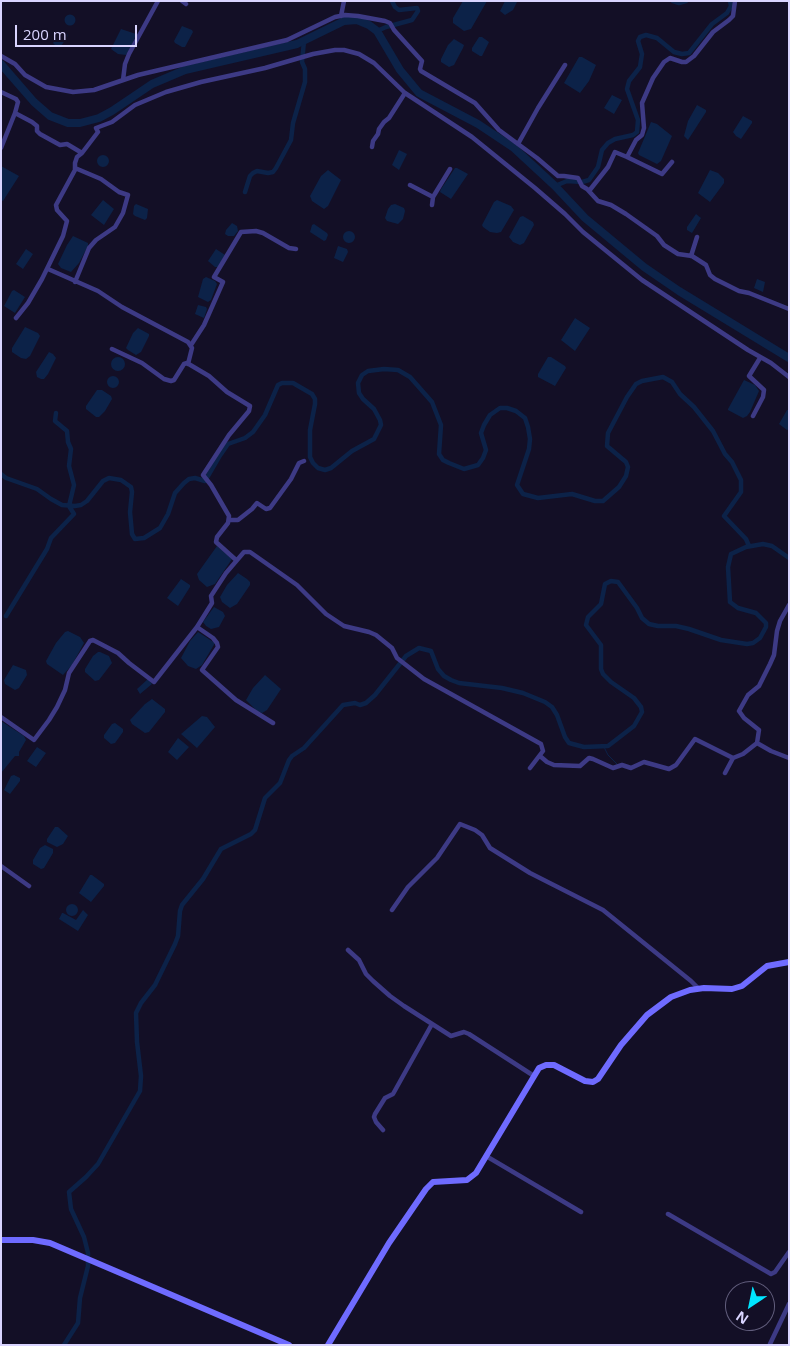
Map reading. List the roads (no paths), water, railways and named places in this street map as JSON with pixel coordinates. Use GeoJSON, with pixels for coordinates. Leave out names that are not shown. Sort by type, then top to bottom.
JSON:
{"type":"FeatureCollection","features":[{"type":"Feature","properties":{"kind":"main road"},"geometry":{"type":"LineString","coordinates":[[328,1345],[389,1243],[426,1189],[432,1182],[468,1180],[476,1173],[534,1076],[542,1066],[550,1064],[586,1081],[593,1082],[598,1079],[621,1045],[647,1015],[671,997],[698,988],[732,989],[742,986],[768,966],[789,962]]}},
{"type":"Feature","properties":{"kind":"main road"},"geometry":{"type":"LineString","coordinates":[[1,1240],[40,1241],[59,1246],[93,1262],[235,1320],[289,1345]]}},
{"type":"Feature","properties":{"kind":"street"},"geometry":{"type":"LineString","coordinates":[[123,80],[125,64],[129,54],[158,1]]}},
{"type":"Feature","properties":{"kind":"street"},"geometry":{"type":"LineString","coordinates":[[341,16],[344,1]]}},
{"type":"Feature","properties":{"kind":"street"},"geometry":{"type":"LineString","coordinates":[[628,157],[636,140],[642,135],[644,122],[642,103],[653,78],[664,62],[670,58],[682,62],[692,58],[713,32],[729,20],[732,16],[735,1]]}},
{"type":"Feature","properties":{"kind":"street"},"geometry":{"type":"LineString","coordinates":[[1,56],[36,82],[58,90],[72,92],[94,90],[123,80],[288,40],[313,27],[341,16],[358,16],[390,23],[422,61],[421,71],[475,103],[499,130],[558,176],[579,180],[582,186],[598,201],[630,217],[678,254],[691,256],[706,265],[710,275],[715,279],[739,291],[749,293],[789,310]]}},
{"type":"Feature","properties":{"kind":"street"},"geometry":{"type":"LineString","coordinates":[[16,318],[48,269],[67,225],[67,221],[57,210],[56,205],[75,168],[77,157],[98,132],[96,128],[112,122],[135,105],[201,82],[308,56],[344,50],[359,54],[374,63],[405,93],[472,137],[535,188],[583,232],[642,280],[760,358],[771,363],[789,377]]}},
{"type":"Feature","properties":{"kind":"street"},"geometry":{"type":"LineString","coordinates":[[518,144],[565,65]]}},
{"type":"Feature","properties":{"kind":"street"},"geometry":{"type":"LineString","coordinates":[[1,92],[18,101],[1,148]]}},
{"type":"Feature","properties":{"kind":"street"},"geometry":{"type":"LineString","coordinates":[[372,147],[379,130],[405,93]]}},
{"type":"Feature","properties":{"kind":"street"},"geometry":{"type":"LineString","coordinates":[[15,113],[32,122],[37,126],[37,131],[40,134],[60,146],[67,144],[82,152]]}},
{"type":"Feature","properties":{"kind":"street"},"geometry":{"type":"LineString","coordinates":[[589,192],[608,167],[615,152],[662,174],[672,162]]}},
{"type":"Feature","properties":{"kind":"street"},"geometry":{"type":"LineString","coordinates":[[75,168],[101,179],[119,192],[128,195],[123,212],[115,227],[96,240],[90,248],[75,282]]}},
{"type":"Feature","properties":{"kind":"street"},"geometry":{"type":"LineString","coordinates":[[432,205],[433,197],[450,169]]}},
{"type":"Feature","properties":{"kind":"street"},"geometry":{"type":"LineString","coordinates":[[410,185],[433,197]]}},
{"type":"Feature","properties":{"kind":"street"},"geometry":{"type":"LineString","coordinates":[[188,364],[191,345],[204,325],[223,282],[214,277],[241,232],[256,231],[263,233],[289,248],[296,249]]}},
{"type":"Feature","properties":{"kind":"street"},"geometry":{"type":"LineString","coordinates":[[691,256],[697,237]]}},
{"type":"Feature","properties":{"kind":"street"},"geometry":{"type":"LineString","coordinates":[[48,269],[98,291],[122,308],[165,328],[191,345]]}},
{"type":"Feature","properties":{"kind":"street"},"geometry":{"type":"LineString","coordinates":[[112,349],[142,363],[164,379],[174,380],[184,364],[188,364],[209,376],[227,392],[250,406],[249,411],[218,450],[202,476],[208,481],[229,516],[229,520],[216,542],[236,560]]}},
{"type":"Feature","properties":{"kind":"street"},"geometry":{"type":"LineString","coordinates":[[753,416],[763,397],[764,390],[750,376],[760,358]]}},
{"type":"Feature","properties":{"kind":"street"},"geometry":{"type":"LineString","coordinates":[[229,520],[238,520],[252,509],[256,503],[266,509],[270,508],[291,479],[299,463],[304,461]]}},
{"type":"Feature","properties":{"kind":"street"},"geometry":{"type":"LineString","coordinates":[[1,718],[34,740],[49,720],[65,690],[69,673],[90,641],[93,640],[118,652],[154,682],[198,627],[212,603],[212,596],[236,560],[244,552],[250,552],[297,585],[326,614],[344,626],[368,632],[386,642],[392,648],[396,658],[435,686],[541,744],[543,751],[530,768]]}},
{"type":"Feature","properties":{"kind":"street"},"geometry":{"type":"LineString","coordinates":[[725,773],[733,758],[743,754],[757,743],[759,730],[740,715],[739,711],[748,695],[759,686],[774,656],[780,621],[789,606]]}},
{"type":"Feature","properties":{"kind":"street"},"geometry":{"type":"LineString","coordinates":[[198,627],[213,638],[218,647],[202,670],[236,700],[272,723]]}},
{"type":"Feature","properties":{"kind":"street"},"geometry":{"type":"LineString","coordinates":[[540,756],[554,765],[580,766],[589,758],[593,758],[617,766],[631,768],[644,762],[662,768],[672,768],[695,739],[733,758]]}},
{"type":"Feature","properties":{"kind":"street"},"geometry":{"type":"LineString","coordinates":[[757,743],[789,758]]}},
{"type":"Feature","properties":{"kind":"street"},"geometry":{"type":"LineString","coordinates":[[392,910],[408,887],[437,858],[460,824],[475,830],[482,835],[490,848],[530,873],[603,910],[698,988]]}},
{"type":"Feature","properties":{"kind":"street"},"geometry":{"type":"LineString","coordinates":[[1,866],[29,886]]}},
{"type":"Feature","properties":{"kind":"street"},"geometry":{"type":"LineString","coordinates":[[348,950],[359,960],[366,974],[390,996],[451,1036],[464,1032],[469,1034],[534,1076]]}},
{"type":"Feature","properties":{"kind":"street"},"geometry":{"type":"LineString","coordinates":[[383,1130],[376,1122],[375,1114],[385,1098],[393,1094],[432,1024]]}},
{"type":"Feature","properties":{"kind":"street"},"geometry":{"type":"LineString","coordinates":[[486,1156],[582,1212]]}},
{"type":"Feature","properties":{"kind":"street"},"geometry":{"type":"LineString","coordinates":[[668,1214],[771,1274],[775,1272],[789,1252]]}},
{"type":"Feature","properties":{"kind":"street"},"geometry":{"type":"LineString","coordinates":[[770,1344],[789,1304]]}},
{"type":"Feature","properties":{"kind":"water"},"geometry":{"type":"Polygon","coordinates":[[[463,1],[487,1],[471,29],[464,31],[453,23],[453,18],[463,1]]]}},
{"type":"Feature","properties":{"kind":"water"},"geometry":{"type":"Polygon","coordinates":[[[505,1],[517,2],[513,10],[505,15],[500,11],[505,1]]]}},
{"type":"Feature","properties":{"kind":"water"},"geometry":{"type":"Polygon","coordinates":[[[70,14],[76,20],[70,26],[64,20],[70,14]]]}},
{"type":"Feature","properties":{"kind":"water"},"geometry":{"type":"Polygon","coordinates":[[[182,26],[193,32],[185,47],[174,41],[182,26]]]}},
{"type":"Feature","properties":{"kind":"water"},"geometry":{"type":"Polygon","coordinates":[[[121,29],[136,34],[126,55],[118,54],[111,49],[121,29]]]}},
{"type":"Feature","properties":{"kind":"water"},"geometry":{"type":"Polygon","coordinates":[[[62,30],[68,36],[61,46],[57,47],[53,43],[62,30]]]}},
{"type":"Feature","properties":{"kind":"water"},"geometry":{"type":"Polygon","coordinates":[[[479,37],[489,42],[482,56],[472,51],[479,37]]]}},
{"type":"Feature","properties":{"kind":"water"},"geometry":{"type":"Polygon","coordinates":[[[454,39],[464,45],[454,65],[449,67],[441,62],[441,59],[448,45],[454,39]]]}},
{"type":"Feature","properties":{"kind":"water"},"geometry":{"type":"Polygon","coordinates":[[[579,57],[596,65],[589,81],[580,93],[564,83],[579,57]]]}},
{"type":"Feature","properties":{"kind":"water"},"geometry":{"type":"Polygon","coordinates":[[[612,95],[622,100],[614,114],[604,108],[612,95]]]}},
{"type":"Feature","properties":{"kind":"water"},"geometry":{"type":"Polygon","coordinates":[[[697,105],[706,110],[706,112],[688,140],[684,136],[688,121],[697,105]]]}},
{"type":"Feature","properties":{"kind":"water"},"geometry":{"type":"Polygon","coordinates":[[[743,116],[752,121],[752,123],[741,139],[733,132],[743,116]]]}},
{"type":"Feature","properties":{"kind":"water"},"geometry":{"type":"Polygon","coordinates":[[[651,122],[657,124],[672,136],[661,161],[657,164],[638,153],[651,122]]]}},
{"type":"Feature","properties":{"kind":"water"},"geometry":{"type":"Polygon","coordinates":[[[399,150],[407,154],[399,170],[392,165],[399,150]]]}},
{"type":"Feature","properties":{"kind":"water"},"geometry":{"type":"Polygon","coordinates":[[[103,155],[109,161],[103,167],[97,161],[103,155]]]}},
{"type":"Feature","properties":{"kind":"water"},"geometry":{"type":"Polygon","coordinates":[[[1,166],[19,176],[3,201],[1,200],[1,166]]]}},
{"type":"Feature","properties":{"kind":"water"},"geometry":{"type":"Polygon","coordinates":[[[455,168],[468,174],[451,199],[440,192],[455,168]]]}},
{"type":"Feature","properties":{"kind":"water"},"geometry":{"type":"Polygon","coordinates":[[[328,170],[341,180],[328,206],[324,209],[312,201],[310,196],[321,176],[328,170]]]}},
{"type":"Feature","properties":{"kind":"water"},"geometry":{"type":"Polygon","coordinates":[[[710,170],[718,173],[724,179],[724,183],[710,202],[698,193],[710,170]]]}},
{"type":"Feature","properties":{"kind":"water"},"geometry":{"type":"Polygon","coordinates":[[[103,200],[114,209],[104,225],[91,215],[103,200]]]}},
{"type":"Feature","properties":{"kind":"water"},"geometry":{"type":"Polygon","coordinates":[[[497,200],[511,206],[514,210],[501,232],[497,233],[490,232],[482,225],[494,202],[497,200]]]}},
{"type":"Feature","properties":{"kind":"water"},"geometry":{"type":"Polygon","coordinates":[[[136,204],[148,209],[145,220],[133,214],[136,204]]]}},
{"type":"Feature","properties":{"kind":"water"},"geometry":{"type":"Polygon","coordinates":[[[395,204],[404,208],[405,211],[403,219],[398,224],[387,221],[385,218],[388,209],[391,205],[395,204]]]}},
{"type":"Feature","properties":{"kind":"water"},"geometry":{"type":"Polygon","coordinates":[[[696,214],[701,218],[692,233],[687,230],[687,227],[696,214]]]}},
{"type":"Feature","properties":{"kind":"water"},"geometry":{"type":"Polygon","coordinates":[[[523,216],[533,222],[534,225],[524,243],[520,245],[513,242],[509,237],[520,217],[523,216]]]}},
{"type":"Feature","properties":{"kind":"water"},"geometry":{"type":"Polygon","coordinates":[[[232,223],[237,226],[238,231],[234,236],[228,236],[225,234],[226,230],[232,223]]]}},
{"type":"Feature","properties":{"kind":"water"},"geometry":{"type":"Polygon","coordinates":[[[314,224],[327,233],[326,240],[324,241],[310,232],[314,224]]]}},
{"type":"Feature","properties":{"kind":"water"},"geometry":{"type":"Polygon","coordinates":[[[347,231],[351,231],[355,237],[351,243],[347,243],[343,239],[343,235],[347,231]]]}},
{"type":"Feature","properties":{"kind":"water"},"geometry":{"type":"Polygon","coordinates":[[[73,236],[88,243],[88,246],[79,263],[71,272],[61,268],[58,264],[73,236]]]}},
{"type":"Feature","properties":{"kind":"water"},"geometry":{"type":"Polygon","coordinates":[[[338,246],[347,249],[348,252],[343,262],[334,258],[338,246]]]}},
{"type":"Feature","properties":{"kind":"water"},"geometry":{"type":"Polygon","coordinates":[[[26,249],[33,254],[23,269],[16,264],[26,249]]]}},
{"type":"Feature","properties":{"kind":"water"},"geometry":{"type":"Polygon","coordinates":[[[216,249],[225,255],[218,267],[215,267],[208,261],[216,249]]]}},
{"type":"Feature","properties":{"kind":"water"},"geometry":{"type":"Polygon","coordinates":[[[206,277],[217,284],[211,300],[208,302],[198,297],[203,279],[206,277]]]}},
{"type":"Feature","properties":{"kind":"water"},"geometry":{"type":"Polygon","coordinates":[[[757,279],[765,282],[763,292],[754,288],[757,279]]]}},
{"type":"Feature","properties":{"kind":"water"},"geometry":{"type":"Polygon","coordinates":[[[14,290],[25,297],[15,313],[4,306],[14,290]]]}},
{"type":"Feature","properties":{"kind":"water"},"geometry":{"type":"Polygon","coordinates":[[[198,305],[207,309],[204,318],[195,314],[198,305]]]}},
{"type":"Feature","properties":{"kind":"water"},"geometry":{"type":"Polygon","coordinates":[[[575,318],[590,328],[575,351],[561,340],[575,318]]]}},
{"type":"Feature","properties":{"kind":"water"},"geometry":{"type":"Polygon","coordinates":[[[25,327],[38,333],[40,336],[30,356],[26,359],[12,352],[12,348],[25,327]]]}},
{"type":"Feature","properties":{"kind":"water"},"geometry":{"type":"Polygon","coordinates":[[[138,328],[149,334],[149,336],[141,352],[136,355],[126,348],[133,333],[138,328]]]}},
{"type":"Feature","properties":{"kind":"water"},"geometry":{"type":"Polygon","coordinates":[[[49,352],[56,358],[48,374],[44,379],[41,379],[37,377],[36,372],[49,352]]]}},
{"type":"Feature","properties":{"kind":"water"},"geometry":{"type":"Polygon","coordinates":[[[118,357],[123,359],[125,364],[123,369],[118,371],[113,369],[111,364],[113,359],[118,357]]]}},
{"type":"Feature","properties":{"kind":"water"},"geometry":{"type":"Polygon","coordinates":[[[548,357],[551,357],[566,368],[555,386],[538,377],[548,357]]]}},
{"type":"Feature","properties":{"kind":"water"},"geometry":{"type":"Polygon","coordinates":[[[111,376],[115,376],[119,382],[115,388],[111,388],[107,384],[107,380],[111,376]]]}},
{"type":"Feature","properties":{"kind":"water"},"geometry":{"type":"Polygon","coordinates":[[[744,380],[755,385],[759,391],[750,412],[743,418],[728,409],[744,380]]]}},
{"type":"Feature","properties":{"kind":"water"},"geometry":{"type":"Polygon","coordinates":[[[97,390],[102,390],[111,396],[112,399],[99,417],[96,417],[86,409],[86,406],[97,390]]]}},
{"type":"Feature","properties":{"kind":"water"},"geometry":{"type":"Polygon","coordinates":[[[787,410],[789,410],[789,429],[787,430],[779,424],[787,410]]]}},
{"type":"Feature","properties":{"kind":"water"},"geometry":{"type":"Polygon","coordinates":[[[217,546],[232,559],[215,584],[207,587],[199,580],[197,574],[217,546]]]}},
{"type":"Feature","properties":{"kind":"water"},"geometry":{"type":"Polygon","coordinates":[[[238,573],[250,582],[250,585],[237,604],[230,608],[222,602],[220,597],[227,585],[238,573]]]}},
{"type":"Feature","properties":{"kind":"water"},"geometry":{"type":"Polygon","coordinates":[[[181,579],[190,587],[178,606],[167,598],[181,579]]]}},
{"type":"Feature","properties":{"kind":"water"},"geometry":{"type":"Polygon","coordinates":[[[214,607],[223,612],[225,616],[219,627],[211,629],[203,622],[214,607]]]}},
{"type":"Feature","properties":{"kind":"water"},"geometry":{"type":"Polygon","coordinates":[[[68,631],[80,637],[84,643],[72,665],[63,675],[47,664],[46,661],[56,643],[68,631]]]}},
{"type":"Feature","properties":{"kind":"water"},"geometry":{"type":"Polygon","coordinates":[[[198,632],[215,643],[202,665],[196,669],[188,666],[181,658],[190,641],[198,632]]]}},
{"type":"Feature","properties":{"kind":"water"},"geometry":{"type":"Polygon","coordinates":[[[98,652],[109,656],[112,663],[99,680],[95,681],[85,672],[85,669],[93,656],[98,652]]]}},
{"type":"Feature","properties":{"kind":"water"},"geometry":{"type":"Polygon","coordinates":[[[13,665],[26,670],[27,675],[19,688],[15,690],[5,684],[4,680],[13,665]]]}},
{"type":"Feature","properties":{"kind":"water"},"geometry":{"type":"Polygon","coordinates":[[[265,675],[281,689],[267,710],[262,713],[257,711],[246,700],[253,688],[265,675]]]}},
{"type":"Feature","properties":{"kind":"water"},"geometry":{"type":"Polygon","coordinates":[[[148,679],[152,684],[140,694],[137,689],[148,679]]]}},
{"type":"Feature","properties":{"kind":"water"},"geometry":{"type":"Polygon","coordinates":[[[152,699],[165,709],[165,712],[149,732],[145,733],[132,724],[130,720],[152,699]]]}},
{"type":"Feature","properties":{"kind":"water"},"geometry":{"type":"Polygon","coordinates":[[[202,716],[207,717],[215,727],[197,748],[181,734],[202,716]]]}},
{"type":"Feature","properties":{"kind":"water"},"geometry":{"type":"Polygon","coordinates":[[[1,721],[24,736],[26,740],[19,752],[19,756],[15,756],[1,773],[1,721]]]}},
{"type":"Feature","properties":{"kind":"water"},"geometry":{"type":"Polygon","coordinates":[[[115,723],[123,729],[123,732],[115,743],[111,744],[104,738],[104,735],[112,724],[115,723]]]}},
{"type":"Feature","properties":{"kind":"water"},"geometry":{"type":"Polygon","coordinates":[[[178,738],[189,747],[177,760],[168,752],[178,738]]]}},
{"type":"Feature","properties":{"kind":"water"},"geometry":{"type":"Polygon","coordinates":[[[37,747],[46,753],[36,767],[27,761],[37,747]]]}},
{"type":"Feature","properties":{"kind":"water"},"geometry":{"type":"Polygon","coordinates":[[[14,775],[20,778],[20,781],[10,794],[4,790],[11,776],[14,775]]]}},
{"type":"Feature","properties":{"kind":"water"},"geometry":{"type":"Polygon","coordinates":[[[55,827],[58,827],[68,836],[63,844],[57,847],[47,842],[55,827]]]}},
{"type":"Feature","properties":{"kind":"water"},"geometry":{"type":"Polygon","coordinates":[[[45,845],[53,849],[53,853],[44,868],[41,869],[33,864],[33,860],[40,848],[45,845]]]}},
{"type":"Feature","properties":{"kind":"water"},"geometry":{"type":"Polygon","coordinates":[[[90,875],[104,884],[91,902],[79,893],[90,875]]]}},
{"type":"Feature","properties":{"kind":"water"},"geometry":{"type":"Polygon","coordinates":[[[72,904],[78,910],[72,916],[66,910],[72,904]]]}},
{"type":"Feature","properties":{"kind":"water"},"geometry":{"type":"Polygon","coordinates":[[[83,910],[88,915],[78,931],[59,919],[63,913],[76,920],[83,910]]]}},
{"type":"Feature","properties":{"kind":"waterway"},"geometry":{"type":"LineString","coordinates":[[377,31],[412,20],[418,11],[417,8],[399,10],[392,1]]}},
{"type":"Feature","properties":{"kind":"waterway"},"geometry":{"type":"LineString","coordinates":[[673,1],[679,3],[686,1]]}},
{"type":"Feature","properties":{"kind":"waterway"},"geometry":{"type":"LineString","coordinates":[[555,186],[567,181],[582,182],[589,180],[598,167],[602,150],[608,143],[637,132],[638,120],[627,89],[629,81],[640,67],[642,54],[638,41],[640,37],[646,35],[657,38],[674,52],[689,53],[712,24],[727,13],[731,6],[730,1]]}},
{"type":"Feature","properties":{"kind":"waterway"},"geometry":{"type":"LineString","coordinates":[[1,64],[34,102],[50,116],[68,123],[80,123],[99,118],[152,84],[185,70],[297,44],[344,21],[357,20],[377,31],[400,70],[419,93],[478,124],[514,148],[555,186],[585,218],[644,267],[679,291],[789,358]]}},
{"type":"Feature","properties":{"kind":"waterway"},"geometry":{"type":"LineString","coordinates":[[245,192],[250,176],[253,173],[257,171],[273,172],[291,140],[293,123],[305,82],[305,69],[302,62],[304,41]]}},
{"type":"Feature","properties":{"kind":"waterway"},"geometry":{"type":"LineString","coordinates":[[1,474],[6,478],[37,489],[62,505],[75,506],[87,501],[103,481],[109,478],[121,480],[131,487],[130,512],[132,534],[135,539],[144,538],[160,528],[168,514],[175,493],[184,483],[189,479],[195,478],[205,481],[228,444],[245,438],[253,432],[265,415],[278,385],[282,383],[293,383],[312,394],[315,399],[310,430],[310,457],[318,468],[325,470],[331,468],[352,451],[374,439],[381,425],[380,420],[374,409],[359,393],[358,383],[362,375],[368,371],[384,369],[398,370],[410,377],[432,402],[441,425],[439,454],[443,460],[464,469],[478,465],[486,450],[481,433],[484,425],[490,415],[500,408],[507,408],[516,411],[525,418],[528,427],[529,449],[517,485],[523,494],[538,498],[572,494],[595,501],[603,501],[619,487],[626,476],[628,467],[626,462],[607,446],[608,433],[636,384],[663,377],[672,382],[680,394],[694,407],[713,431],[725,454],[732,462],[741,480],[741,492],[724,516],[746,539],[749,546]]}},
{"type":"Feature","properties":{"kind":"waterway"},"geometry":{"type":"LineString","coordinates":[[6,616],[47,549],[51,538],[74,514],[69,506],[74,485],[69,466],[71,449],[67,431],[55,421],[56,413]]}},
{"type":"Feature","properties":{"kind":"waterway"},"geometry":{"type":"LineString","coordinates":[[64,1345],[78,1323],[80,1298],[88,1266],[88,1253],[84,1237],[71,1209],[69,1192],[98,1164],[140,1091],[141,1076],[136,1013],[155,985],[175,944],[178,936],[182,905],[203,879],[221,849],[251,834],[255,830],[265,798],[280,783],[292,756],[304,748],[343,705],[366,703],[375,695],[406,656],[419,648],[431,651],[438,669],[451,680],[459,683],[502,688],[523,693],[545,702],[552,707],[557,715],[569,743],[584,747],[608,746],[634,726],[642,712],[641,707],[634,698],[603,674],[601,669],[601,645],[586,625],[588,617],[601,604],[605,584],[611,581],[618,582],[642,618],[649,624],[676,626],[721,640],[747,644],[753,643],[760,638],[766,623],[756,613],[738,608],[730,602],[728,567],[731,554],[746,547],[763,544],[772,546],[789,558]]}},
{"type":"Feature","properties":{"kind":"waterway"},"geometry":{"type":"LineString","coordinates":[[604,747],[608,755],[617,764]]}}]}
